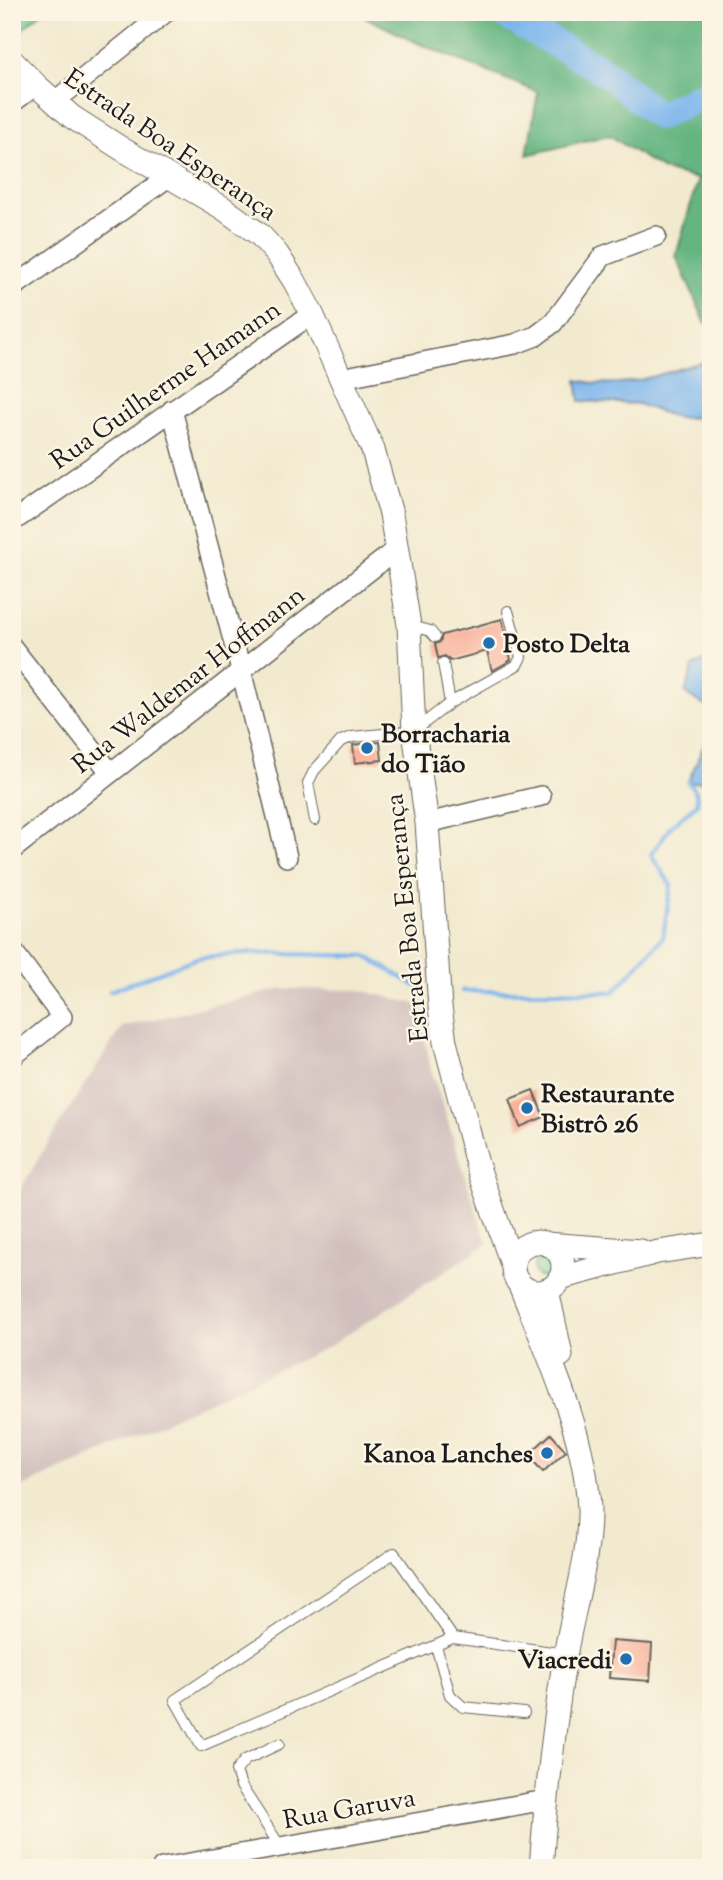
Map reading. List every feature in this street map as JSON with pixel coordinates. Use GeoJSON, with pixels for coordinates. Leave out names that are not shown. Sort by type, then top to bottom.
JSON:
{"type":"FeatureCollection","features":[{"type":"Feature","properties":{"kind":"street"},"geometry":{"type":"LineString","coordinates":[[54,102],[166,12]]}},
{"type":"Feature","properties":{"kind":"street","name":"Estrada Boa Esperança"},"geometry":{"type":"LineString","coordinates":[[12,61],[54,102],[94,132],[223,208],[260,234],[277,254],[313,314],[373,450],[383,481],[397,549],[408,625],[414,731],[427,823],[440,1007],[445,1042],[493,1214],[576,1435],[589,1510],[546,1800],[541,1868]]}},
{"type":"Feature","properties":{"kind":"street"},"geometry":{"type":"LineString","coordinates":[[12,103],[36,85]]}},
{"type":"Feature","properties":{"kind":"street"},"geometry":{"type":"LineString","coordinates":[[12,288],[170,176]]}},
{"type":"Feature","properties":{"kind":"street"},"geometry":{"type":"LineString","coordinates":[[341,378],[515,344],[536,336],[553,323],[603,256],[656,236]]}},
{"type":"Feature","properties":{"kind":"street","name":"Rua Guilherme Hamann"},"geometry":{"type":"LineString","coordinates":[[12,523],[313,314]]}},
{"type":"Feature","properties":{"kind":"street"},"geometry":{"type":"LineString","coordinates":[[172,410],[287,857]]}},
{"type":"Feature","properties":{"kind":"street","name":"Rua Waldemar Hoffmann"},"geometry":{"type":"LineString","coordinates":[[12,850],[397,549]]}},
{"type":"Feature","properties":{"kind":"street"},"geometry":{"type":"LineString","coordinates":[[12,647],[110,772]]}},
{"type":"Feature","properties":{"kind":"street"},"geometry":{"type":"LineString","coordinates":[[427,823],[541,796]]}},
{"type":"Feature","properties":{"kind":"street"},"geometry":{"type":"LineString","coordinates":[[12,950],[62,1017],[12,1056]]}},
{"type":"Feature","properties":{"kind":"street"},"geometry":{"type":"LineString","coordinates":[[493,1214],[537,1244],[559,1254],[562,1262],[554,1284],[559,1349],[593,1454],[597,1477],[600,1512],[561,1767],[554,1868]]}},
{"type":"Feature","properties":{"kind":"street"},"geometry":{"type":"LineString","coordinates":[[658,1252],[537,1244],[517,1254],[517,1276],[533,1292],[658,1252],[711,1244]]}},
{"type":"Feature","properties":{"kind":"street","name":"Rua Garuva"},"geometry":{"type":"LineString","coordinates":[[162,1868],[546,1800]]}},
{"type":"Feature","properties":{"kind":"lane"},"geometry":{"type":"LineString","coordinates":[[315,820],[308,783],[314,771],[335,747],[352,737],[414,731],[450,703],[504,674],[520,660],[508,611]]}},
{"type":"Feature","properties":{"kind":"lane"},"geometry":{"type":"LineString","coordinates":[[408,625],[430,631],[435,637]]}},
{"type":"Feature","properties":{"kind":"lane"},"geometry":{"type":"LineString","coordinates":[[443,663],[450,703]]}},
{"type":"Feature","properties":{"kind":"lane"},"geometry":{"type":"LineString","coordinates":[[453,1638],[394,1553],[175,1700],[201,1746],[453,1638],[566,1654]]}},
{"type":"Feature","properties":{"kind":"lane"},"geometry":{"type":"LineString","coordinates":[[436,1646],[450,1695],[463,1707],[524,1713]]}},
{"type":"Feature","properties":{"kind":"lane"},"geometry":{"type":"LineString","coordinates":[[279,1744],[245,1760],[236,1771],[241,1786],[280,1846]]}},
{"type":"Feature","properties":{"kind":"shaded area"},"geometry":{"type":"Polygon","coordinates":[[[281,989],[360,990],[419,1005],[430,1066],[487,1244],[328,1347],[12,1492],[12,1204],[53,1134],[122,1027],[281,989]]]}},
{"type":"Feature","properties":{"kind":"green space"},"geometry":{"type":"Polygon","coordinates":[[[12,12],[42,12],[14,36],[12,12]]]}},
{"type":"Feature","properties":{"kind":"green space"},"geometry":{"type":"Polygon","coordinates":[[[355,12],[711,12],[711,326],[705,322],[676,256],[698,179],[663,170],[609,135],[527,155],[538,92],[422,45],[355,12]]]}},
{"type":"Feature","properties":{"kind":"green space"},"geometry":{"type":"Polygon","coordinates":[[[544,1258],[551,1261],[554,1268],[551,1275],[544,1278],[537,1275],[534,1268],[537,1261],[544,1258]]]}},
{"type":"Feature","properties":{"kind":"water"},"geometry":{"type":"Polygon","coordinates":[[[711,360],[711,417],[677,418],[638,404],[580,401],[577,380],[595,383],[629,382],[711,360]]]}},
{"type":"Feature","properties":{"kind":"water"},"geometry":{"type":"Polygon","coordinates":[[[711,657],[711,710],[685,693],[693,667],[711,657]]]}},
{"type":"Feature","properties":{"kind":"water"},"geometry":{"type":"Polygon","coordinates":[[[711,729],[711,782],[688,782],[711,729]]]}},
{"type":"Feature","properties":{"kind":"building"},"geometry":{"type":"Polygon","coordinates":[[[502,619],[511,660],[492,671],[487,651],[450,661],[445,656],[438,658],[435,644],[440,642],[442,635],[502,619]]]}},
{"type":"Feature","properties":{"kind":"building","name":"Borracharia do Tião"},"geometry":{"type":"Polygon","coordinates":[[[380,742],[382,760],[355,763],[353,745],[380,742]]]}},
{"type":"Feature","properties":{"kind":"building","name":"Restaurante Bistrô 26"},"geometry":{"type":"Polygon","coordinates":[[[533,1090],[544,1117],[520,1127],[510,1099],[533,1090]]]}},
{"type":"Feature","properties":{"kind":"building","name":"Kanoa Lanches"},"geometry":{"type":"Polygon","coordinates":[[[551,1434],[566,1451],[543,1472],[528,1455],[551,1434]]]}},
{"type":"Feature","properties":{"kind":"building"},"geometry":{"type":"Polygon","coordinates":[[[612,1641],[652,1644],[650,1681],[609,1678],[612,1641]]]}},
{"type":"Feature","properties":{"kind":"waterway"},"geometry":{"type":"LineString","coordinates":[[500,12],[605,72],[659,116],[705,94],[711,95]]}},
{"type":"Feature","properties":{"kind":"waterway"},"geometry":{"type":"LineString","coordinates":[[462,991],[614,992],[663,937],[671,885],[651,855],[671,826],[697,804],[696,792],[688,782]]}},
{"type":"Feature","properties":{"kind":"waterway"},"geometry":{"type":"LineString","coordinates":[[110,991],[197,958],[246,953],[365,956],[420,988]]}},
{"type":"Feature","properties":{"kind":"place","name":"Posto Delta"},"geometry":{"type":"Point","coordinates":[489,643]}},
{"type":"Feature","properties":{"kind":"place","name":"Borracharia do Tião"},"geometry":{"type":"Point","coordinates":[367,748]}},
{"type":"Feature","properties":{"kind":"place","name":"Restaurante Bistrô 26"},"geometry":{"type":"Point","coordinates":[527,1108]}},
{"type":"Feature","properties":{"kind":"place","name":"Kanoa Lanches"},"geometry":{"type":"Point","coordinates":[547,1453]}},
{"type":"Feature","properties":{"kind":"place","name":"Viacredi"},"geometry":{"type":"Point","coordinates":[626,1659]}}]}
